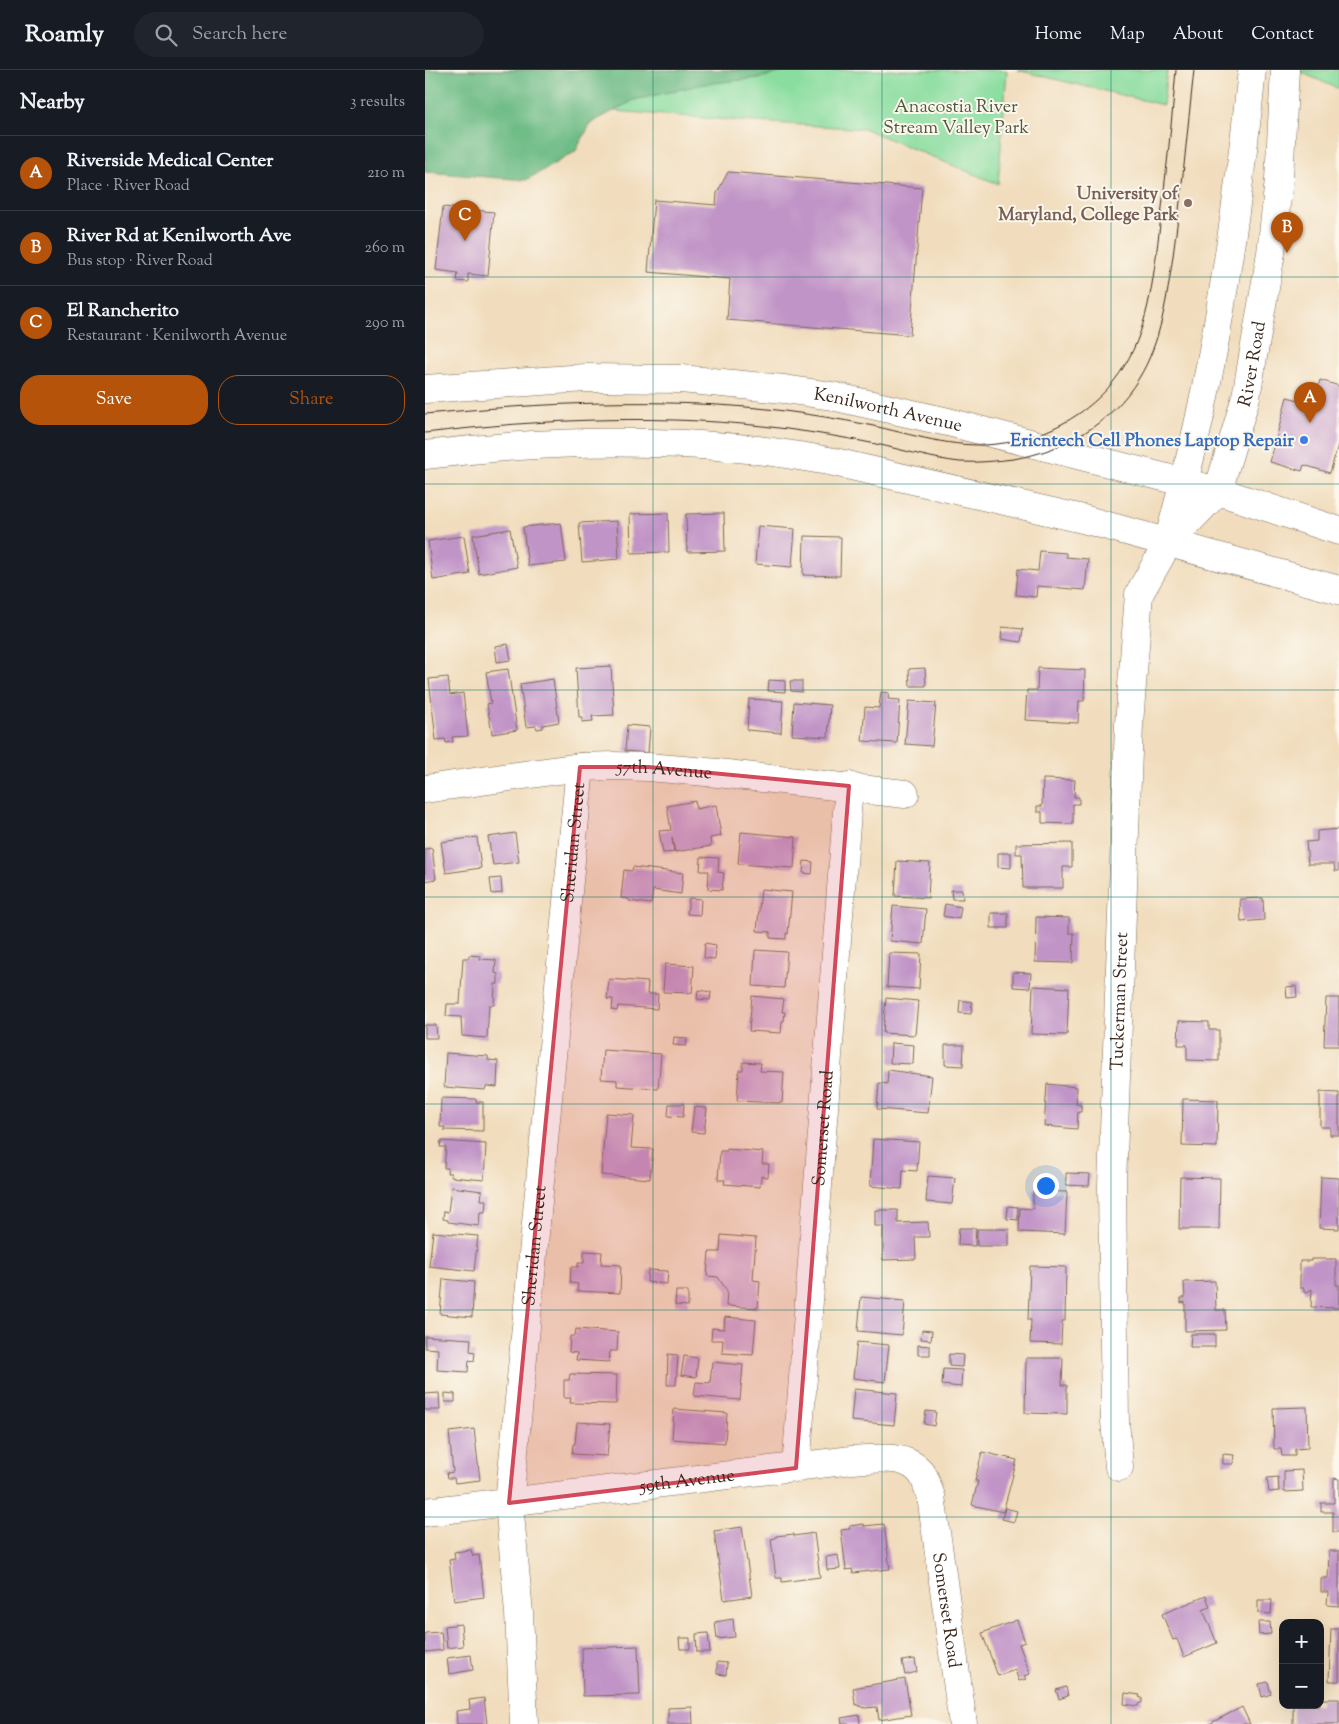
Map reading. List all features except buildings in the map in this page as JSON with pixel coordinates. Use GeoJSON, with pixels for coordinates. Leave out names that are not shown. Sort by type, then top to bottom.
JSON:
{"type":"FeatureCollection","features":[{"type":"Feature","properties":{"kind":"street"},"geometry":{"type":"LineString","coordinates":[[1167,543],[1201,413],[1228,267],[1252,70]]}},
{"type":"Feature","properties":{"kind":"street","name":"River Road"},"geometry":{"type":"LineString","coordinates":[[1167,543],[1218,491],[1246,397],[1271,253],[1279,179],[1285,70]]}},
{"type":"Feature","properties":{"kind":"street","name":"Kenilworth Avenue"},"geometry":{"type":"LineString","coordinates":[[425,389],[585,378],[681,379],[784,389],[832,396],[948,422],[1218,491],[1339,530]]}},
{"type":"Feature","properties":{"kind":"street"},"geometry":{"type":"LineString","coordinates":[[425,455],[481,448],[582,444],[673,444],[749,449],[834,462],[1083,519],[1339,590]]}},
{"type":"Feature","properties":{"kind":"street","name":"Tuckerman Street"},"geometry":{"type":"LineString","coordinates":[[1119,1467],[1115,1421],[1112,1185],[1129,724],[1139,594],[1167,543]]}},
{"type":"Feature","properties":{"kind":"street","name":"57th Avenue"},"geometry":{"type":"LineString","coordinates":[[425,789],[580,768],[613,766],[647,767],[849,786],[905,794]]}},
{"type":"Feature","properties":{"kind":"street","name":"Sheridan Street"},"geometry":{"type":"LineString","coordinates":[[524,1724],[519,1612],[509,1503],[580,768]]}},
{"type":"Feature","properties":{"kind":"street","name":"Somerset Road"},"geometry":{"type":"LineString","coordinates":[[795,1468],[849,786]]}},
{"type":"Feature","properties":{"kind":"street","name":"59th Avenue"},"geometry":{"type":"LineString","coordinates":[[425,1512],[851,1460],[885,1458],[903,1461],[915,1467],[924,1476],[931,1496]]}},
{"type":"Feature","properties":{"kind":"street","name":"Somerset Road"},"geometry":{"type":"LineString","coordinates":[[931,1496],[963,1724]]}},
{"type":"Feature","properties":{"kind":"highlighted area"},"geometry":{"type":"Polygon","coordinates":[[[580,767],[648,767],[849,786],[796,1468],[509,1503],[580,767]]]}},
{"type":"Feature","properties":{"kind":"green space","name":"Anacostia River Stream Valley Park"},"geometry":{"type":"Polygon","coordinates":[[[425,70],[1007,70],[998,184],[865,129],[425,96],[425,70]]]}},
{"type":"Feature","properties":{"kind":"green space"},"geometry":{"type":"Polygon","coordinates":[[[425,70],[790,70],[759,78],[704,84],[634,100],[591,123],[575,152],[526,180],[425,172],[425,70]]]}},
{"type":"Feature","properties":{"kind":"green space","name":"Anacostia River Stream Valley Park"},"geometry":{"type":"Polygon","coordinates":[[[1017,70],[1167,70],[1163,105],[1017,70]]]}},
{"type":"Feature","properties":{"kind":"green space"},"geometry":{"type":"Polygon","coordinates":[[[1296,70],[1339,70],[1339,89],[1296,70]]]}},
{"type":"Feature","properties":{"kind":"tram line"},"geometry":{"type":"LineString","coordinates":[[425,414],[557,404],[645,403],[733,406],[812,415],[869,425],[949,443],[981,445],[1016,441],[1053,428],[1086,408],[1114,381],[1125,365],[1140,332],[1150,297],[1156,261],[1176,70]]}},
{"type":"Feature","properties":{"kind":"tram line"},"geometry":{"type":"LineString","coordinates":[[425,433],[560,421],[698,421],[809,432],[960,462],[987,462],[1013,459],[1032,455],[1068,442],[1101,421],[1115,409],[1139,378],[1153,350],[1162,319],[1171,272],[1194,70]]}},
{"type":"Feature","properties":{"kind":"place","name":"University of Maryland, College Park"},"geometry":{"type":"Point","coordinates":[1188,203]}},
{"type":"Feature","properties":{"kind":"place","name":"El Rancherito"},"geometry":{"type":"Point","coordinates":[465,241]}},
{"type":"Feature","properties":{"kind":"place","name":"River Rd at Kenilworth Ave"},"geometry":{"type":"Point","coordinates":[1287,253]}},
{"type":"Feature","properties":{"kind":"place","name":"Riverside Medical Center"},"geometry":{"type":"Point","coordinates":[1310,423]}},
{"type":"Feature","properties":{"kind":"place","name":"Ericntech Cell Phones Laptop Repair"},"geometry":{"type":"Point","coordinates":[1304,440]}}]}
